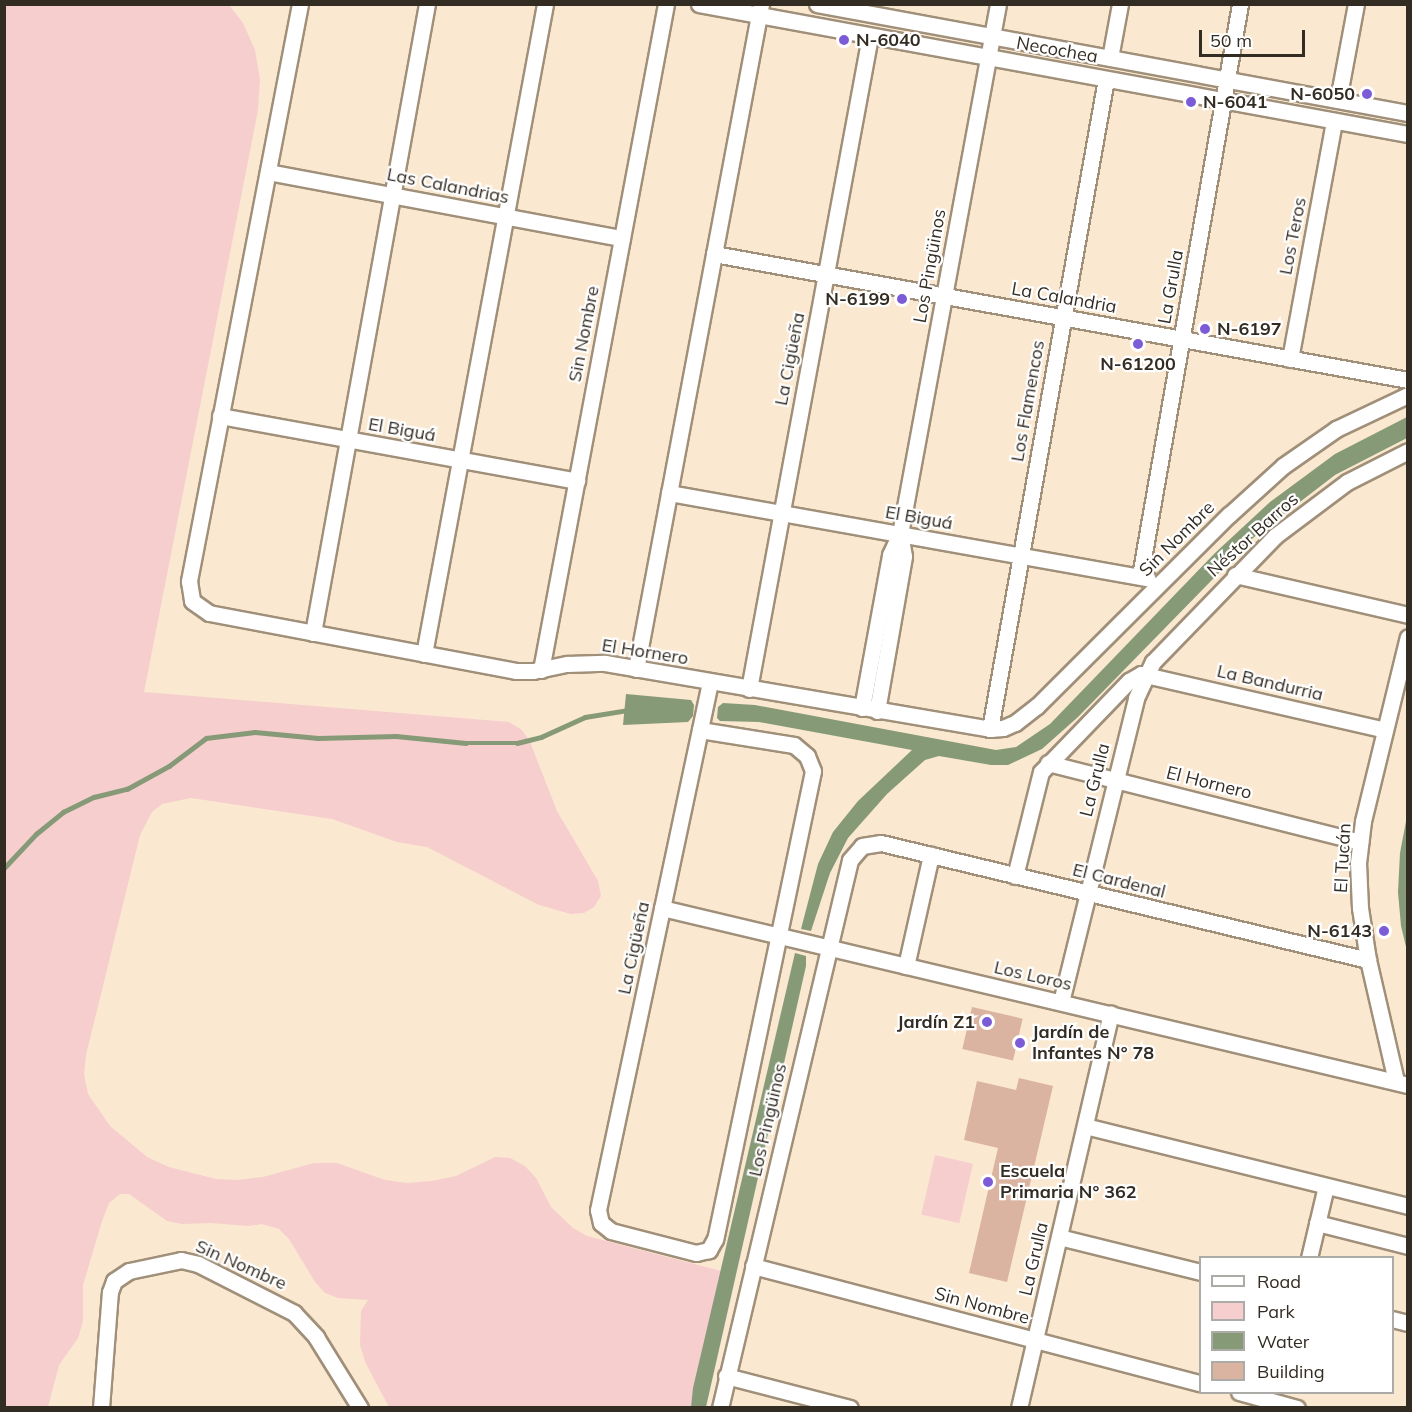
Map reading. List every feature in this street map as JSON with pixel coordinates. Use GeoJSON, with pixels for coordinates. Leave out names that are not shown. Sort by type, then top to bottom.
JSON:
{"type":"FeatureCollection","features":[{"type":"Feature","properties":{"kind":"street"},"geometry":{"type":"LineString","coordinates":[[220,416],[300,4]]}},
{"type":"Feature","properties":{"kind":"street"},"geometry":{"type":"LineString","coordinates":[[313,633],[427,4]]}},
{"type":"Feature","properties":{"kind":"street"},"geometry":{"type":"LineString","coordinates":[[424,654],[545,4]]}},
{"type":"Feature","properties":{"kind":"street","name":"Sin Nombre"},"geometry":{"type":"LineString","coordinates":[[541,670],[666,4]]}},
{"type":"Feature","properties":{"kind":"street","name":"Necochea"},"geometry":{"type":"LineString","coordinates":[[699,4],[760,10],[870,36],[1407,134]]}},
{"type":"Feature","properties":{"kind":"street","name":"Necochea"},"geometry":{"type":"LineString","coordinates":[[817,4],[875,10],[992,36],[1407,113]]}},
{"type":"Feature","properties":{"kind":"street","name":"Los Pingüinos"},"geometry":{"type":"LineString","coordinates":[[870,710],[904,556],[900,534],[998,4]]}},
{"type":"Feature","properties":{"kind":"street"},"geometry":{"type":"LineString","coordinates":[[1110,58],[1120,4]]}},
{"type":"Feature","properties":{"kind":"street","name":"La Grulla"},"geometry":{"type":"LineString","coordinates":[[1140,576],[1240,4]]}},
{"type":"Feature","properties":{"kind":"street"},"geometry":{"type":"LineString","coordinates":[[1338,100],[1356,4]]}},
{"type":"Feature","properties":{"kind":"street"},"geometry":{"type":"LineString","coordinates":[[636,669],[760,10]]}},
{"type":"Feature","properties":{"kind":"street","name":"La Cigüeña"},"geometry":{"type":"LineString","coordinates":[[749,689],[870,36]]}},
{"type":"Feature","properties":{"kind":"street","name":"Los Flamencos"},"geometry":{"type":"LineString","coordinates":[[990,729],[1019,555],[1106,79]]}},
{"type":"Feature","properties":{"kind":"street","name":"Los Teros"},"geometry":{"type":"LineString","coordinates":[[1290,359],[1334,121]]}},
{"type":"Feature","properties":{"kind":"street","name":"Las Calandrias"},"geometry":{"type":"LineString","coordinates":[[267,172],[622,238]]}},
{"type":"Feature","properties":{"kind":"street","name":"La Calandria"},"geometry":{"type":"LineString","coordinates":[[714,254],[1407,381]]}},
{"type":"Feature","properties":{"kind":"street","name":"Sin Nombre"},"geometry":{"type":"LineString","coordinates":[[990,729],[1015,723],[1032,711],[1162,581],[1283,466],[1407,381]]}},
{"type":"Feature","properties":{"kind":"street","name":"El Biguá"},"geometry":{"type":"LineString","coordinates":[[220,416],[577,481]]}},
{"type":"Feature","properties":{"kind":"street","name":"El Hornero"},"geometry":{"type":"LineString","coordinates":[[220,416],[189,582],[192,601],[209,613],[516,672],[586,663],[636,669],[990,729]]}},
{"type":"Feature","properties":{"kind":"street","name":"Néstor Barros"},"geometry":{"type":"LineString","coordinates":[[1145,674],[1162,651],[1275,536],[1325,497],[1365,471],[1407,451]]}},
{"type":"Feature","properties":{"kind":"street","name":"El Biguá"},"geometry":{"type":"LineString","coordinates":[[669,493],[1162,581]]}},
{"type":"Feature","properties":{"kind":"street"},"geometry":{"type":"LineString","coordinates":[[1235,575],[1407,615]]}},
{"type":"Feature","properties":{"kind":"street","name":"El Tucán"},"geometry":{"type":"LineString","coordinates":[[1401,1083],[1368,960],[1358,886],[1360,842],[1385,730],[1404,666],[1407,638]]}},
{"type":"Feature","properties":{"kind":"street"},"geometry":{"type":"LineString","coordinates":[[1015,876],[1036,782],[1048,763],[1129,681],[1145,674]]}},
{"type":"Feature","properties":{"kind":"street","name":"La Grulla"},"geometry":{"type":"LineString","coordinates":[[1060,1002],[1136,698],[1145,674]]}},
{"type":"Feature","properties":{"kind":"street","name":"La Bandurria"},"geometry":{"type":"LineString","coordinates":[[1145,674],[1385,730]]}},
{"type":"Feature","properties":{"kind":"street","name":"La Cigüeña"},"geometry":{"type":"LineString","coordinates":[[709,1250],[696,1252],[611,1231],[601,1223],[598,1210],[710,682]]}},
{"type":"Feature","properties":{"kind":"street","name":"Los Pingüinos"},"geometry":{"type":"LineString","coordinates":[[700,730],[787,743],[807,756],[811,762],[813,777],[715,1239],[709,1250]]}},
{"type":"Feature","properties":{"kind":"street","name":"El Hornero"},"geometry":{"type":"LineString","coordinates":[[1048,763],[1360,842]]}},
{"type":"Feature","properties":{"kind":"street","name":"El Cardenal"},"geometry":{"type":"LineString","coordinates":[[861,846],[881,843],[1368,960]]}},
{"type":"Feature","properties":{"kind":"street","name":"Los Pingüinos"},"geometry":{"type":"LineString","coordinates":[[720,1407],[850,860],[861,846]]}},
{"type":"Feature","properties":{"kind":"street"},"geometry":{"type":"LineString","coordinates":[[906,966],[931,855]]}},
{"type":"Feature","properties":{"kind":"street","name":"Los Loros"},"geometry":{"type":"LineString","coordinates":[[662,908],[1401,1083]]}},
{"type":"Feature","properties":{"kind":"street","name":"La Grulla"},"geometry":{"type":"LineString","coordinates":[[1019,1407],[1111,1014]]}},
{"type":"Feature","properties":{"kind":"street"},"geometry":{"type":"LineString","coordinates":[[1085,1126],[1407,1206]]}},
{"type":"Feature","properties":{"kind":"street"},"geometry":{"type":"LineString","coordinates":[[1309,1256],[1326,1186]]}},
{"type":"Feature","properties":{"kind":"street"},"geometry":{"type":"LineString","coordinates":[[1317,1222],[1407,1246]]}},
{"type":"Feature","properties":{"kind":"street"},"geometry":{"type":"LineString","coordinates":[[1059,1237],[1199,1272]]}},
{"type":"Feature","properties":{"kind":"street","name":"Sin Nombre"},"geometry":{"type":"LineString","coordinates":[[101,1407],[110,1292],[114,1281],[129,1271],[181,1260],[198,1264],[294,1313],[316,1336],[360,1407]]}},
{"type":"Feature","properties":{"kind":"street","name":"Sin Nombre"},"geometry":{"type":"LineString","coordinates":[[753,1266],[1199,1383]]}},
{"type":"Feature","properties":{"kind":"street"},"geometry":{"type":"LineString","coordinates":[[726,1376],[850,1407]]}},
{"type":"Feature","properties":{"kind":"street"},"geometry":{"type":"LineString","coordinates":[[1247,1394],[1297,1407]]}},
{"type":"Feature","properties":{"kind":"green space"},"geometry":{"type":"Polygon","coordinates":[[[5,5],[229,5],[243,23],[255,50],[260,79],[258,110],[144,692],[509,722],[522,730],[530,742],[557,811],[598,881],[601,896],[594,907],[584,913],[571,914],[539,905],[427,847],[397,842],[332,819],[191,798],[162,804],[152,812],[140,835],[86,1055],[84,1074],[88,1094],[110,1126],[147,1157],[169,1167],[216,1179],[238,1180],[263,1177],[314,1163],[337,1163],[385,1180],[407,1183],[456,1176],[495,1157],[510,1158],[525,1166],[536,1178],[551,1207],[573,1228],[587,1236],[721,1271],[691,1407],[389,1407],[366,1364],[360,1345],[361,1311],[368,1300],[338,1298],[325,1293],[315,1282],[289,1239],[279,1229],[262,1224],[248,1226],[211,1223],[182,1224],[167,1221],[129,1194],[120,1194],[109,1203],[102,1221],[83,1285],[83,1321],[78,1338],[59,1365],[48,1407],[5,1408],[5,5]]]}},
{"type":"Feature","properties":{"kind":"green space"},"geometry":{"type":"Polygon","coordinates":[[[935,1155],[973,1164],[959,1223],[921,1214],[935,1155]]]}},
{"type":"Feature","properties":{"kind":"water"},"geometry":{"type":"Polygon","coordinates":[[[1407,417],[1407,438],[1335,475],[1253,538],[1078,717],[1042,749],[1008,765],[991,765],[939,756],[925,760],[887,794],[848,838],[830,873],[811,931],[801,929],[818,864],[833,832],[858,801],[912,750],[759,722],[720,721],[717,718],[718,707],[723,703],[755,705],[996,750],[1016,747],[1050,724],[1215,553],[1270,502],[1335,454],[1407,417]]]}},
{"type":"Feature","properties":{"kind":"water"},"geometry":{"type":"Polygon","coordinates":[[[626,694],[691,700],[694,705],[693,716],[688,722],[623,725],[626,694]]]}},
{"type":"Feature","properties":{"kind":"water"},"geometry":{"type":"Polygon","coordinates":[[[1407,816],[1407,951],[1401,926],[1398,892],[1400,853],[1407,816]]]}},
{"type":"Feature","properties":{"kind":"water"},"geometry":{"type":"Polygon","coordinates":[[[795,953],[806,956],[806,966],[706,1407],[691,1407],[693,1388],[795,953]]]}},
{"type":"Feature","properties":{"kind":"building"},"geometry":{"type":"Polygon","coordinates":[[[972,1007],[1023,1019],[1013,1061],[962,1049],[972,1007]]]}},
{"type":"Feature","properties":{"kind":"building"},"geometry":{"type":"Polygon","coordinates":[[[1019,1078],[1053,1086],[1007,1282],[969,1273],[998,1148],[964,1140],[977,1081],[1016,1090],[1019,1078]]]}},
{"type":"Feature","properties":{"kind":"waterway"},"geometry":{"type":"LineString","coordinates":[[4,868],[36,834],[63,812],[94,797],[127,789],[169,766],[206,738],[255,732],[318,738],[396,736],[466,743],[517,743],[541,737],[585,717],[628,710]]}},
{"type":"Feature","properties":{"kind":"place","name":"N-6040"},"geometry":{"type":"Point","coordinates":[844,40]}},
{"type":"Feature","properties":{"kind":"place","name":"N-6050"},"geometry":{"type":"Point","coordinates":[1367,94]}},
{"type":"Feature","properties":{"kind":"place","name":"N-6041"},"geometry":{"type":"Point","coordinates":[1191,102]}},
{"type":"Feature","properties":{"kind":"place","name":"N-6199"},"geometry":{"type":"Point","coordinates":[902,299]}},
{"type":"Feature","properties":{"kind":"place","name":"N-6197"},"geometry":{"type":"Point","coordinates":[1205,329]}},
{"type":"Feature","properties":{"kind":"place","name":"N-61200"},"geometry":{"type":"Point","coordinates":[1138,344]}},
{"type":"Feature","properties":{"kind":"place","name":"N-6143"},"geometry":{"type":"Point","coordinates":[1384,931]}},
{"type":"Feature","properties":{"kind":"place","name":"Jardín Z1"},"geometry":{"type":"Point","coordinates":[987,1022]}},
{"type":"Feature","properties":{"kind":"place","name":"Jardín de Infantes N° 78"},"geometry":{"type":"Point","coordinates":[1020,1043]}},
{"type":"Feature","properties":{"kind":"place","name":"Escuela Primaria N° 362"},"geometry":{"type":"Point","coordinates":[988,1182]}}]}
